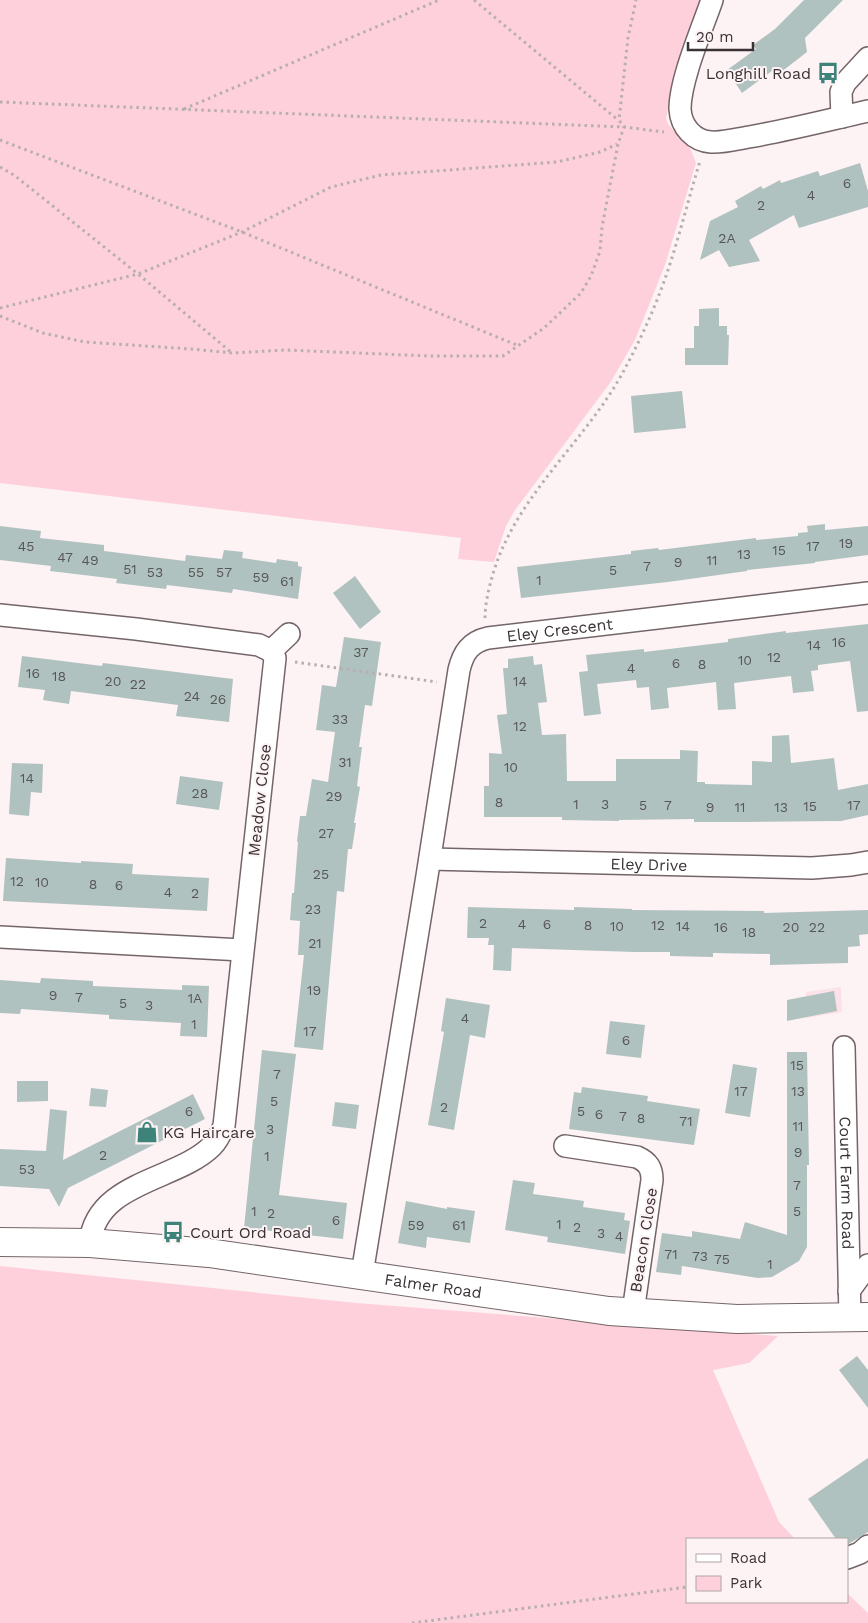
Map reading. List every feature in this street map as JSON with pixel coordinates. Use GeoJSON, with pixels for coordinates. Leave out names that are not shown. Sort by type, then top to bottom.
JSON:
{"type":"FeatureCollection","features":[{"type":"Feature","properties":{"kind":"main road","name":"Falmer Road"},"geometry":{"type":"LineString","coordinates":[[0,1242],[90,1243],[209,1253],[599,1309],[633,1312],[737,1319],[859,1317]]}},
{"type":"Feature","properties":{"kind":"street"},"geometry":{"type":"LineString","coordinates":[[712,0],[685,80],[681,99],[681,116],[685,127],[693,135],[704,141],[717,142],[754,136],[868,111]]}},
{"type":"Feature","properties":{"kind":"street"},"geometry":{"type":"LineString","coordinates":[[842,117],[842,92],[845,83],[868,58]]}},
{"type":"Feature","properties":{"kind":"street","name":"Eley Crescent"},"geometry":{"type":"LineString","coordinates":[[430,859],[461,662],[467,649],[477,641],[488,638],[868,593]]}},
{"type":"Feature","properties":{"kind":"street"},"geometry":{"type":"LineString","coordinates":[[0,615],[136,629],[258,645],[273,654],[289,634]]}},
{"type":"Feature","properties":{"kind":"street","name":"Meadow Close"},"geometry":{"type":"LineString","coordinates":[[90,1243],[94,1225],[117,1199],[142,1183],[203,1154],[213,1146],[224,1126],[273,654]]}},
{"type":"Feature","properties":{"kind":"street"},"geometry":{"type":"LineString","coordinates":[[362,1274],[430,859]]}},
{"type":"Feature","properties":{"kind":"street","name":"Eley Drive"},"geometry":{"type":"LineString","coordinates":[[430,859],[812,868],[868,862]]}},
{"type":"Feature","properties":{"kind":"street"},"geometry":{"type":"LineString","coordinates":[[0,937],[242,950]]}},
{"type":"Feature","properties":{"kind":"street","name":"Court Farm Road"},"geometry":{"type":"LineString","coordinates":[[844,1047],[849,1291],[859,1317]]}},
{"type":"Feature","properties":{"kind":"street","name":"Beacon Close"},"geometry":{"type":"LineString","coordinates":[[565,1146],[637,1157],[644,1160],[652,1172],[633,1312]]}},
{"type":"Feature","properties":{"kind":"street"},"geometry":{"type":"LineString","coordinates":[[849,1291],[868,1265]]}},
{"type":"Feature","properties":{"kind":"street"},"geometry":{"type":"LineString","coordinates":[[848,1558],[868,1546]]}},
{"type":"Feature","properties":{"kind":"path"},"geometry":{"type":"LineString","coordinates":[[182,110],[438,0]]}},
{"type":"Feature","properties":{"kind":"path"},"geometry":{"type":"LineString","coordinates":[[474,0],[619,120],[624,127]]}},
{"type":"Feature","properties":{"kind":"path"},"geometry":{"type":"LineString","coordinates":[[619,120],[628,38],[636,0]]}},
{"type":"Feature","properties":{"kind":"path"},"geometry":{"type":"LineString","coordinates":[[0,102],[624,127],[665,132],[678,131],[685,127]]}},
{"type":"Feature","properties":{"kind":"path"},"geometry":{"type":"LineString","coordinates":[[0,316],[43,333],[86,342],[232,353],[286,350],[431,356],[503,356],[544,328],[581,293],[591,276],[600,251],[602,227],[618,144],[624,127]]}},
{"type":"Feature","properties":{"kind":"path"},"geometry":{"type":"LineString","coordinates":[[0,140],[242,232],[519,346]]}},
{"type":"Feature","properties":{"kind":"path"},"geometry":{"type":"LineString","coordinates":[[488,638],[484,615],[491,582],[500,554],[525,505],[600,407],[625,367],[657,301],[668,269],[704,141]]}},
{"type":"Feature","properties":{"kind":"path"},"geometry":{"type":"LineString","coordinates":[[0,308],[138,274],[242,232],[331,187],[381,175],[557,162],[600,152],[618,144]]}},
{"type":"Feature","properties":{"kind":"path"},"geometry":{"type":"LineString","coordinates":[[0,167],[14,175],[138,274],[232,353]]}},
{"type":"Feature","properties":{"kind":"path"},"geometry":{"type":"LineString","coordinates":[[273,654],[457,684]]}},
{"type":"Feature","properties":{"kind":"path"},"geometry":{"type":"LineString","coordinates":[[412,1623],[686,1587]]}},
{"type":"Feature","properties":{"kind":"shaded area"},"geometry":{"type":"Polygon","coordinates":[[[841,987],[842,1012],[806,1018],[806,992],[841,987]]]}},
{"type":"Feature","properties":{"kind":"green space"},"geometry":{"type":"Polygon","coordinates":[[[0,0],[701,0],[666,118],[668,124],[691,150],[696,163],[665,265],[635,340],[610,383],[515,510],[506,526],[494,562],[458,559],[461,538],[0,483],[0,0]]]}},
{"type":"Feature","properties":{"kind":"green space"},"geometry":{"type":"Polygon","coordinates":[[[0,1266],[356,1303],[778,1336],[749,1363],[713,1370],[779,1522],[794,1538],[686,1538],[686,1603],[848,1603],[848,1594],[868,1613],[868,1623],[0,1623],[0,1266]]]}},
{"type":"Feature","properties":{"kind":"building"},"geometry":{"type":"Polygon","coordinates":[[[804,0],[843,0],[805,38],[807,52],[776,76],[772,71],[742,93],[727,70],[756,49],[753,45],[775,29],[804,0]]]}},
{"type":"Feature","properties":{"kind":"building"},"geometry":{"type":"Polygon","coordinates":[[[860,163],[868,191],[868,207],[799,228],[794,215],[749,240],[760,261],[729,267],[719,250],[700,260],[710,221],[738,207],[735,201],[761,186],[763,189],[780,180],[781,183],[818,171],[820,176],[860,163]]]}},
{"type":"Feature","properties":{"kind":"building"},"geometry":{"type":"Polygon","coordinates":[[[719,308],[719,326],[727,326],[727,335],[729,335],[728,365],[685,365],[685,348],[694,348],[694,326],[699,326],[699,309],[719,308]]]}},
{"type":"Feature","properties":{"kind":"building"},"geometry":{"type":"Polygon","coordinates":[[[682,391],[686,428],[634,433],[631,396],[682,391]]]}},
{"type":"Feature","properties":{"kind":"building"},"geometry":{"type":"Polygon","coordinates":[[[825,524],[825,530],[868,526],[868,555],[668,582],[521,598],[517,567],[631,554],[631,551],[658,548],[659,550],[756,538],[756,540],[798,536],[798,533],[808,532],[807,526],[825,524]]]}},
{"type":"Feature","properties":{"kind":"building"},"geometry":{"type":"Polygon","coordinates":[[[0,526],[41,531],[40,538],[104,545],[104,551],[185,561],[186,555],[222,559],[224,550],[243,552],[242,558],[276,563],[277,559],[298,562],[298,566],[302,567],[298,599],[233,589],[232,593],[167,585],[166,589],[116,583],[117,579],[50,571],[51,566],[0,560],[0,526]]]}},
{"type":"Feature","properties":{"kind":"building"},"geometry":{"type":"Polygon","coordinates":[[[355,576],[381,612],[360,629],[333,593],[355,576]]]}},
{"type":"Feature","properties":{"kind":"building"},"geometry":{"type":"Polygon","coordinates":[[[868,624],[868,711],[857,712],[850,661],[818,665],[818,670],[811,671],[814,691],[793,693],[791,676],[734,683],[736,709],[718,710],[716,682],[667,688],[669,708],[651,710],[649,687],[637,688],[636,680],[597,684],[601,714],[584,716],[579,672],[588,671],[586,655],[644,649],[644,652],[728,642],[728,639],[786,631],[786,633],[868,624]]]}},
{"type":"Feature","properties":{"kind":"building"},"geometry":{"type":"Polygon","coordinates":[[[344,637],[381,642],[372,706],[365,705],[359,747],[362,747],[357,786],[360,787],[352,849],[348,849],[344,892],[337,891],[323,1050],[294,1047],[304,955],[298,955],[300,921],[290,920],[300,816],[306,816],[312,779],[328,782],[335,732],[316,730],[322,685],[336,687],[344,637]]]}},
{"type":"Feature","properties":{"kind":"building"},"geometry":{"type":"Polygon","coordinates":[[[22,656],[102,666],[103,663],[233,679],[229,722],[176,716],[178,705],[71,691],[69,704],[43,700],[45,690],[18,687],[22,656]]]}},
{"type":"Feature","properties":{"kind":"building"},"geometry":{"type":"Polygon","coordinates":[[[533,656],[534,665],[542,664],[547,702],[538,703],[542,735],[566,734],[567,781],[616,781],[616,759],[680,759],[680,750],[698,751],[697,782],[705,782],[705,784],[752,785],[752,761],[772,762],[772,736],[789,735],[791,763],[834,758],[838,790],[868,784],[868,815],[841,821],[747,822],[694,822],[694,819],[619,821],[562,820],[562,817],[484,817],[484,786],[489,786],[489,753],[502,754],[497,715],[507,714],[503,668],[508,668],[508,659],[533,656]]]}},
{"type":"Feature","properties":{"kind":"building"},"geometry":{"type":"Polygon","coordinates":[[[12,763],[43,764],[42,793],[31,792],[29,816],[9,814],[12,763]]]}},
{"type":"Feature","properties":{"kind":"building"},"geometry":{"type":"Polygon","coordinates":[[[180,776],[223,782],[219,810],[176,804],[180,776]]]}},
{"type":"Feature","properties":{"kind":"building"},"geometry":{"type":"Polygon","coordinates":[[[6,858],[133,864],[132,874],[209,878],[207,911],[3,901],[6,858]]]}},
{"type":"Feature","properties":{"kind":"building"},"geometry":{"type":"Polygon","coordinates":[[[468,907],[574,910],[574,907],[632,910],[764,911],[764,913],[868,910],[868,934],[859,935],[860,946],[848,947],[848,963],[770,965],[770,954],[713,953],[713,957],[670,956],[670,952],[512,948],[511,971],[493,970],[494,945],[488,945],[489,938],[467,938],[468,907]]]}},
{"type":"Feature","properties":{"kind":"building"},"geometry":{"type":"Polygon","coordinates":[[[41,978],[93,981],[93,986],[182,990],[182,985],[209,986],[207,1037],[180,1036],[181,1023],[109,1019],[109,1015],[21,1009],[20,1014],[0,1013],[0,980],[40,983],[41,978]]]}},
{"type":"Feature","properties":{"kind":"building"},"geometry":{"type":"Polygon","coordinates":[[[834,991],[837,1011],[787,1021],[787,1000],[834,991]]]}},
{"type":"Feature","properties":{"kind":"building"},"geometry":{"type":"Polygon","coordinates":[[[446,998],[490,1005],[485,1038],[470,1035],[454,1130],[428,1125],[444,1032],[441,1031],[446,998]]]}},
{"type":"Feature","properties":{"kind":"building"},"geometry":{"type":"Polygon","coordinates":[[[610,1021],[645,1025],[641,1058],[606,1054],[610,1021]]]}},
{"type":"Feature","properties":{"kind":"building"},"geometry":{"type":"Polygon","coordinates":[[[262,1050],[296,1054],[279,1195],[347,1203],[343,1239],[244,1228],[262,1050]]]}},
{"type":"Feature","properties":{"kind":"building"},"geometry":{"type":"Polygon","coordinates":[[[787,1052],[807,1052],[809,1165],[807,1165],[807,1247],[799,1261],[772,1277],[758,1278],[682,1266],[681,1275],[656,1272],[662,1233],[692,1237],[692,1231],[740,1239],[745,1222],[787,1235],[787,1052]]]}},
{"type":"Feature","properties":{"kind":"building"},"geometry":{"type":"Polygon","coordinates":[[[733,1064],[757,1068],[750,1117],[725,1113],[733,1064]]]}},
{"type":"Feature","properties":{"kind":"building"},"geometry":{"type":"Polygon","coordinates":[[[17,1081],[48,1081],[48,1101],[17,1102],[17,1081]]]}},
{"type":"Feature","properties":{"kind":"building"},"geometry":{"type":"Polygon","coordinates":[[[582,1087],[648,1096],[647,1101],[700,1109],[694,1145],[569,1129],[574,1092],[581,1093],[582,1087]]]}},
{"type":"Feature","properties":{"kind":"building"},"geometry":{"type":"Polygon","coordinates":[[[91,1088],[108,1090],[106,1107],[89,1106],[91,1088]]]}},
{"type":"Feature","properties":{"kind":"building"},"geometry":{"type":"Polygon","coordinates":[[[193,1094],[205,1119],[68,1188],[59,1207],[49,1189],[0,1186],[0,1149],[46,1151],[50,1109],[67,1111],[63,1160],[193,1094]]]}},
{"type":"Feature","properties":{"kind":"building"},"geometry":{"type":"Polygon","coordinates":[[[335,1102],[359,1105],[356,1129],[332,1126],[335,1102]]]}},
{"type":"Feature","properties":{"kind":"building"},"geometry":{"type":"Polygon","coordinates":[[[513,1180],[535,1183],[533,1194],[584,1201],[583,1207],[625,1213],[624,1220],[630,1221],[625,1254],[547,1242],[548,1237],[505,1230],[513,1180]]]}},
{"type":"Feature","properties":{"kind":"building"},"geometry":{"type":"Polygon","coordinates":[[[406,1201],[447,1209],[447,1207],[475,1211],[470,1243],[427,1237],[426,1248],[398,1243],[406,1201]]]}},
{"type":"Feature","properties":{"kind":"building"},"geometry":{"type":"Polygon","coordinates":[[[857,1356],[868,1370],[868,1408],[839,1370],[857,1356]]]}},
{"type":"Feature","properties":{"kind":"building"},"geometry":{"type":"Polygon","coordinates":[[[868,1458],[868,1532],[848,1544],[848,1538],[835,1538],[808,1499],[868,1458]]]}},
{"type":"Feature","properties":{"kind":"place","name":"Longhill Road"},"geometry":{"type":"Point","coordinates":[828,73]}},
{"type":"Feature","properties":{"kind":"place","name":"KG Haircare"},"geometry":{"type":"Point","coordinates":[147,1132]}},
{"type":"Feature","properties":{"kind":"place","name":"Court Ord Road"},"geometry":{"type":"Point","coordinates":[173,1232]}}]}
